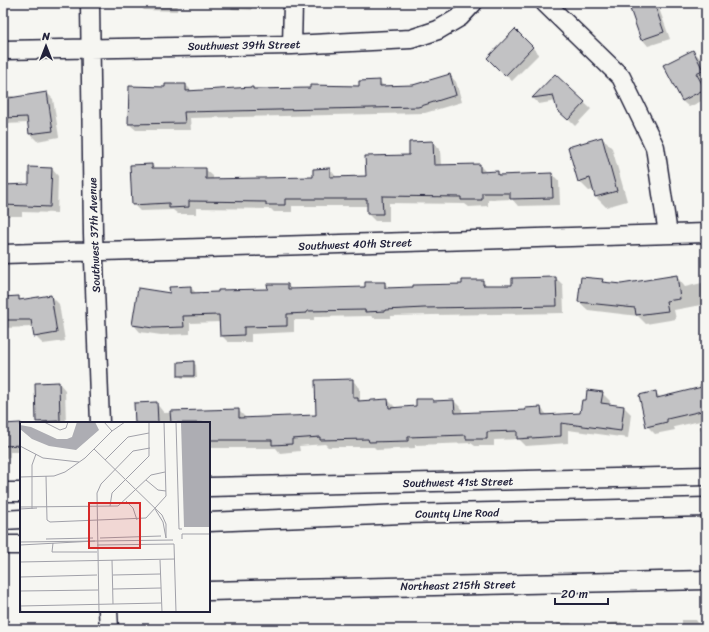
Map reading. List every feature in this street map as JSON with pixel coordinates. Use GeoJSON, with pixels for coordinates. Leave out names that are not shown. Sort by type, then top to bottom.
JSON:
{"type":"FeatureCollection","features":[{"type":"Feature","properties":{"kind":"street","name":"Southwest 37th Avenue"},"geometry":{"type":"LineString","coordinates":[[90,3],[94,252],[100,422]]}},
{"type":"Feature","properties":{"kind":"street"},"geometry":{"type":"LineString","coordinates":[[292,45],[293,3]]}},
{"type":"Feature","properties":{"kind":"street","name":"Southwest 39th Street"},"geometry":{"type":"LineString","coordinates":[[3,50],[90,47],[292,45],[412,39],[438,30],[460,17],[473,3]]}},
{"type":"Feature","properties":{"kind":"street"},"geometry":{"type":"LineString","coordinates":[[545,3],[620,77],[655,147],[668,234]]}},
{"type":"Feature","properties":{"kind":"street","name":"Southwest 40th Street"},"geometry":{"type":"LineString","coordinates":[[3,254],[706,232]]}},
{"type":"Feature","properties":{"kind":"street","name":"Southwest 41st Street"},"geometry":{"type":"LineString","coordinates":[[210,487],[706,476]]}},
{"type":"Feature","properties":{"kind":"street"},"geometry":{"type":"LineString","coordinates":[[3,492],[20,492]]}},
{"type":"Feature","properties":{"kind":"street","name":"County Line Road"},"geometry":{"type":"LineString","coordinates":[[210,522],[404,514],[706,507]]}},
{"type":"Feature","properties":{"kind":"street"},"geometry":{"type":"LineString","coordinates":[[3,520],[20,519]]}},
{"type":"Feature","properties":{"kind":"street"},"geometry":{"type":"LineString","coordinates":[[3,545],[20,545]]}},
{"type":"Feature","properties":{"kind":"street","name":"Northeast 215th Street"},"geometry":{"type":"LineString","coordinates":[[210,591],[706,580]]}},
{"type":"Feature","properties":{"kind":"street"},"geometry":{"type":"LineString","coordinates":[[108,612],[109,629]]}},
{"type":"Feature","properties":{"kind":"building"},"geometry":{"type":"Polygon","coordinates":[[[628,3],[654,3],[664,32],[641,40],[628,3]]]}},
{"type":"Feature","properties":{"kind":"building"},"geometry":{"type":"Polygon","coordinates":[[[515,29],[533,47],[505,76],[487,58],[515,29]]]}},
{"type":"Feature","properties":{"kind":"building"},"geometry":{"type":"Polygon","coordinates":[[[693,50],[703,70],[696,73],[705,89],[682,101],[663,65],[693,50]]]}},
{"type":"Feature","properties":{"kind":"building"},"geometry":{"type":"Polygon","coordinates":[[[450,74],[456,95],[418,107],[184,112],[185,123],[128,124],[129,86],[165,87],[165,84],[186,84],[186,91],[253,87],[253,89],[310,88],[310,85],[359,86],[359,81],[380,80],[380,86],[413,85],[450,74]]]}},
{"type":"Feature","properties":{"kind":"building"},"geometry":{"type":"Polygon","coordinates":[[[555,74],[585,102],[568,120],[557,110],[553,95],[532,98],[555,74]]]}},
{"type":"Feature","properties":{"kind":"building"},"geometry":{"type":"Polygon","coordinates":[[[47,92],[53,131],[29,134],[27,117],[3,118],[3,99],[47,92]]]}},
{"type":"Feature","properties":{"kind":"building"},"geometry":{"type":"Polygon","coordinates":[[[602,137],[617,191],[595,197],[590,178],[578,182],[568,147],[602,137]]]}},
{"type":"Feature","properties":{"kind":"building"},"geometry":{"type":"Polygon","coordinates":[[[433,141],[434,165],[480,164],[480,172],[498,171],[498,175],[552,173],[553,198],[510,199],[510,193],[482,193],[482,200],[461,200],[461,197],[382,196],[383,214],[367,214],[367,199],[285,199],[285,205],[266,205],[266,202],[189,201],[189,207],[169,208],[169,203],[132,205],[130,165],[152,164],[152,168],[206,168],[206,179],[313,177],[313,169],[330,168],[330,177],[366,176],[365,156],[409,155],[409,142],[433,141]]]}},
{"type":"Feature","properties":{"kind":"building"},"geometry":{"type":"Polygon","coordinates":[[[29,167],[52,168],[50,207],[3,205],[3,185],[29,184],[29,167]]]}},
{"type":"Feature","properties":{"kind":"building"},"geometry":{"type":"Polygon","coordinates":[[[677,275],[680,299],[666,301],[668,311],[636,315],[635,308],[578,302],[581,277],[603,279],[602,282],[621,284],[677,275]]]}},
{"type":"Feature","properties":{"kind":"building"},"geometry":{"type":"Polygon","coordinates":[[[556,277],[557,306],[424,308],[365,312],[365,310],[307,311],[307,313],[287,314],[287,326],[244,327],[244,335],[220,336],[219,315],[183,316],[184,327],[153,328],[132,325],[138,288],[170,293],[169,287],[191,286],[191,293],[218,292],[218,290],[268,289],[267,284],[288,284],[288,289],[365,287],[365,282],[385,282],[385,288],[413,287],[413,285],[462,284],[462,280],[483,280],[483,285],[512,285],[512,278],[556,277]]]}},
{"type":"Feature","properties":{"kind":"building"},"geometry":{"type":"Polygon","coordinates":[[[51,295],[57,333],[34,337],[31,320],[3,320],[3,297],[19,296],[19,300],[51,295]]]}},
{"type":"Feature","properties":{"kind":"building"},"geometry":{"type":"Polygon","coordinates":[[[194,361],[194,376],[178,376],[178,362],[194,361]]]}},
{"type":"Feature","properties":{"kind":"building"},"geometry":{"type":"Polygon","coordinates":[[[353,379],[353,398],[358,398],[358,401],[388,399],[389,408],[416,406],[416,399],[433,399],[433,401],[454,400],[455,413],[526,410],[525,408],[541,407],[542,415],[580,413],[582,400],[586,400],[587,390],[603,392],[601,403],[624,406],[621,431],[561,423],[561,436],[517,439],[517,431],[487,432],[487,439],[466,439],[466,435],[408,437],[408,441],[369,442],[368,439],[320,440],[320,437],[292,439],[292,444],[272,445],[272,440],[210,440],[210,422],[171,422],[170,411],[239,409],[239,418],[316,415],[315,380],[353,379]]]}},
{"type":"Feature","properties":{"kind":"building"},"geometry":{"type":"Polygon","coordinates":[[[59,382],[60,421],[36,422],[35,383],[59,382]]]}},
{"type":"Feature","properties":{"kind":"building"},"geometry":{"type":"Polygon","coordinates":[[[706,386],[706,410],[667,419],[667,422],[646,427],[639,395],[656,391],[657,398],[706,386]]]}},
{"type":"Feature","properties":{"kind":"building"},"geometry":{"type":"Polygon","coordinates":[[[157,402],[158,422],[135,422],[134,403],[157,402]]]}},
{"type":"Feature","properties":{"kind":"building"},"geometry":{"type":"Polygon","coordinates":[[[20,423],[20,445],[3,446],[3,424],[20,423]]]}}]}
